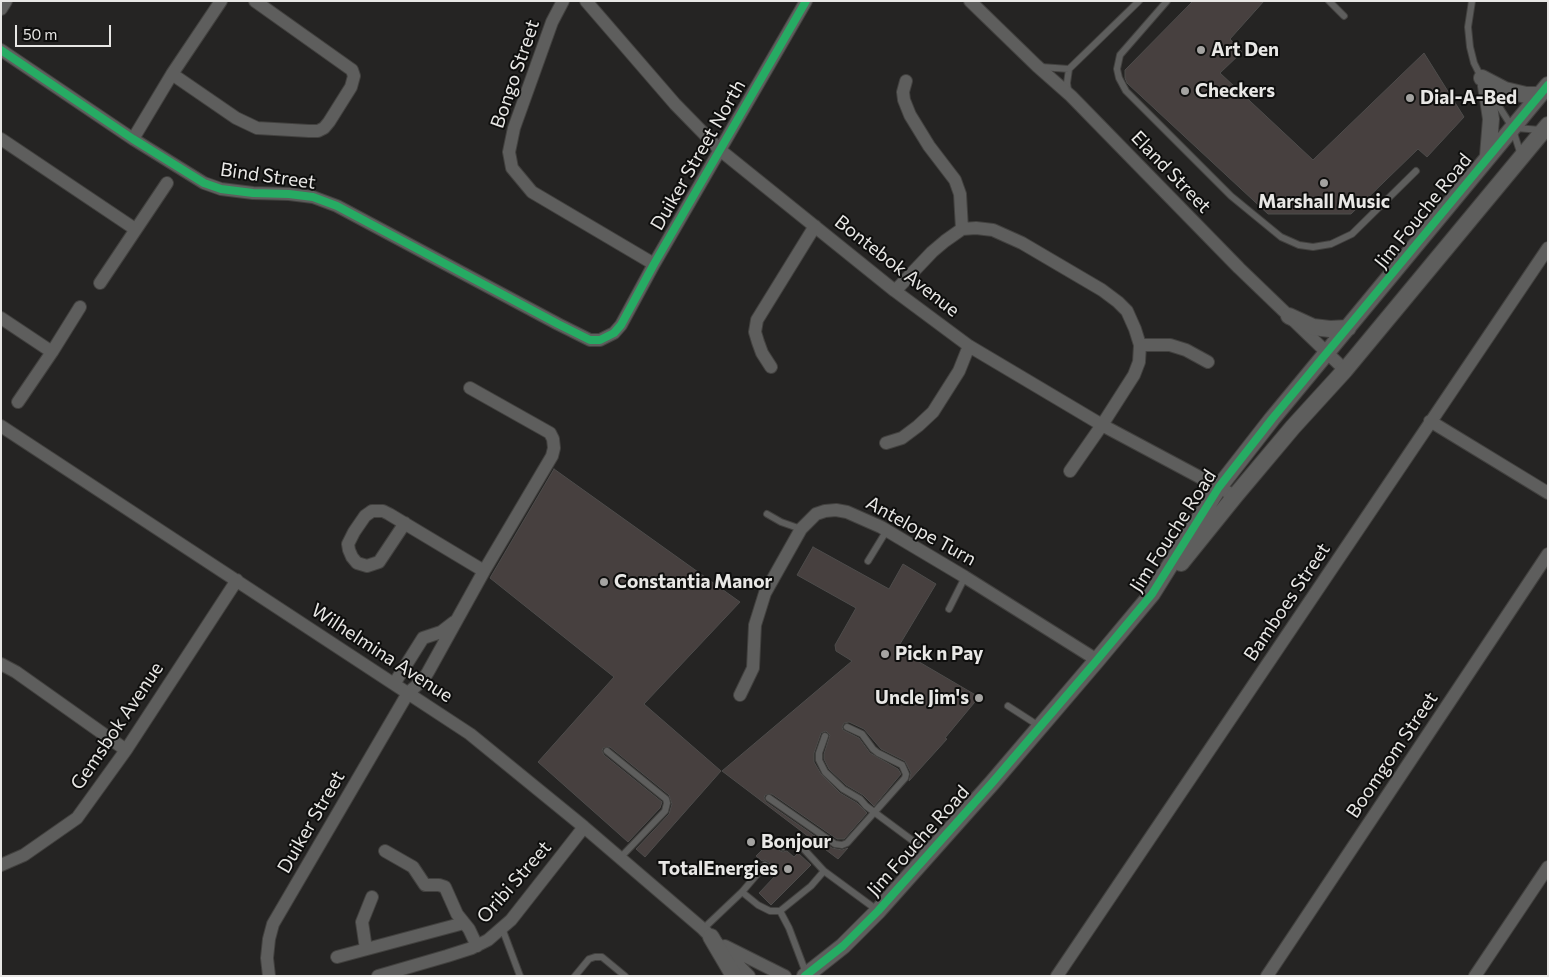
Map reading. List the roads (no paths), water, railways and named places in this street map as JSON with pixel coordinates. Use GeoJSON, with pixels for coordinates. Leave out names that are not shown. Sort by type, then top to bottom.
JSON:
{"type":"FeatureCollection","features":[{"type":"Feature","properties":{"kind":"street"},"geometry":{"type":"LineString","coordinates":[[1,8],[6,1]]}},
{"type":"Feature","properties":{"kind":"street"},"geometry":{"type":"LineString","coordinates":[[133,139],[172,74],[221,1]]}},
{"type":"Feature","properties":{"kind":"street"},"geometry":{"type":"LineString","coordinates":[[172,74],[236,118],[257,128],[309,132],[324,128],[351,87],[354,76],[352,70],[255,1]]}},
{"type":"Feature","properties":{"kind":"street","name":"Bongo Street"},"geometry":{"type":"LineString","coordinates":[[563,1],[552,22],[514,128],[509,152],[512,168],[521,180],[538,196],[654,264]]}},
{"type":"Feature","properties":{"kind":"street","name":"Bontebok Avenue"},"geometry":{"type":"LineString","coordinates":[[586,1],[675,104],[720,150],[895,291],[969,346],[1102,425],[1235,496]]}},
{"type":"Feature","properties":{"kind":"street","name":"Duiker Street North"},"geometry":{"type":"LineString","coordinates":[[620,325],[806,1]]}},
{"type":"Feature","properties":{"kind":"street","name":"Eland Street"},"geometry":{"type":"LineString","coordinates":[[970,1],[1070,96],[1238,268],[1345,370]]}},
{"type":"Feature","properties":{"kind":"street","name":"Bind Street"},"geometry":{"type":"LineString","coordinates":[[1,50],[133,139],[204,183],[221,189],[313,197],[338,206],[590,340],[606,339],[620,325]]}},
{"type":"Feature","properties":{"kind":"street"},"geometry":{"type":"LineString","coordinates":[[906,81],[903,92],[910,115],[929,146],[955,180],[960,194],[962,228]]}},
{"type":"Feature","properties":{"kind":"street"},"geometry":{"type":"LineString","coordinates":[[1484,82],[1526,95],[1543,90]]}},
{"type":"Feature","properties":{"kind":"street"},"geometry":{"type":"LineString","coordinates":[[1484,82],[1491,119],[1488,156]]}},
{"type":"Feature","properties":{"kind":"street","name":"Jim Fouche Road"},"geometry":{"type":"LineString","coordinates":[[1152,594],[1219,487],[1272,419],[1543,90]]}},
{"type":"Feature","properties":{"kind":"street","name":"Jim Fouche Road"},"geometry":{"type":"LineString","coordinates":[[805,975],[843,946],[878,911],[1040,727],[1152,594],[1172,575],[1235,496],[1293,427],[1345,370],[1546,128]]}},
{"type":"Feature","properties":{"kind":"street"},"geometry":{"type":"LineString","coordinates":[[1,139],[136,229]]}},
{"type":"Feature","properties":{"kind":"street"},"geometry":{"type":"LineString","coordinates":[[100,283],[167,183]]}},
{"type":"Feature","properties":{"kind":"street"},"geometry":{"type":"LineString","coordinates":[[771,367],[762,353],[755,332],[757,320],[815,226]]}},
{"type":"Feature","properties":{"kind":"street"},"geometry":{"type":"LineString","coordinates":[[895,291],[932,252],[962,228],[993,230],[1022,243],[1102,290],[1127,311],[1136,329],[1140,345],[1139,362],[1134,375],[1070,471]]}},
{"type":"Feature","properties":{"kind":"street","name":"Bamboes Street"},"geometry":{"type":"LineString","coordinates":[[1057,976],[1548,248]]}},
{"type":"Feature","properties":{"kind":"street"},"geometry":{"type":"LineString","coordinates":[[18,402],[80,307]]}},
{"type":"Feature","properties":{"kind":"street"},"geometry":{"type":"LineString","coordinates":[[1289,316],[1313,327],[1330,329],[1348,328]]}},
{"type":"Feature","properties":{"kind":"street"},"geometry":{"type":"LineString","coordinates":[[1,318],[52,352]]}},
{"type":"Feature","properties":{"kind":"street"},"geometry":{"type":"LineString","coordinates":[[1140,345],[1170,345],[1186,350],[1208,362]]}},
{"type":"Feature","properties":{"kind":"street"},"geometry":{"type":"LineString","coordinates":[[886,443],[902,438],[933,412],[959,371],[969,346]]}},
{"type":"Feature","properties":{"kind":"street","name":"Duiker Street"},"geometry":{"type":"LineString","coordinates":[[269,976],[267,958],[273,924],[408,693],[423,680],[484,570],[552,456],[554,448],[550,433],[470,388]]}},
{"type":"Feature","properties":{"kind":"street"},"geometry":{"type":"LineString","coordinates":[[1430,421],[1548,493]]}},
{"type":"Feature","properties":{"kind":"street","name":"Wilhelmina Avenue"},"geometry":{"type":"LineString","coordinates":[[1,426],[470,734],[584,827],[711,936],[749,976]]}},
{"type":"Feature","properties":{"kind":"street"},"geometry":{"type":"LineString","coordinates":[[405,523],[379,562],[367,566],[357,563],[352,558],[348,544],[365,516],[372,511],[383,510],[405,523],[484,570]]}},
{"type":"Feature","properties":{"kind":"street","name":"Antelope Turn"},"geometry":{"type":"LineString","coordinates":[[740,695],[752,668],[758,610],[773,577],[801,529],[816,514],[825,510],[836,510],[856,515],[887,530],[1097,660]]}},
{"type":"Feature","properties":{"kind":"street","name":"Boomgom Street"},"geometry":{"type":"LineString","coordinates":[[1267,976],[1548,554]]}},
{"type":"Feature","properties":{"kind":"street","name":"Gemsbok Avenue"},"geometry":{"type":"LineString","coordinates":[[1,865],[24,854],[76,818],[126,750],[237,580]]}},
{"type":"Feature","properties":{"kind":"street"},"geometry":{"type":"LineString","coordinates":[[394,684],[423,638],[441,632],[456,621]]}},
{"type":"Feature","properties":{"kind":"street"},"geometry":{"type":"LineString","coordinates":[[1,664],[16,672],[126,750]]}},
{"type":"Feature","properties":{"kind":"street","name":"Oribi Street"},"geometry":{"type":"LineString","coordinates":[[378,976],[447,956],[477,946],[488,940],[512,920],[584,827]]}},
{"type":"Feature","properties":{"kind":"street"},"geometry":{"type":"LineString","coordinates":[[385,851],[413,867],[425,885],[445,887],[457,914],[477,946]]}},
{"type":"Feature","properties":{"kind":"street"},"geometry":{"type":"LineString","coordinates":[[1475,976],[1548,867]]}},
{"type":"Feature","properties":{"kind":"street"},"geometry":{"type":"LineString","coordinates":[[366,949],[362,922],[372,897]]}},
{"type":"Feature","properties":{"kind":"street"},"geometry":{"type":"LineString","coordinates":[[336,957],[464,923]]}},
{"type":"Feature","properties":{"kind":"street"},"geometry":{"type":"LineString","coordinates":[[711,936],[734,976]]}},
{"type":"Feature","properties":{"kind":"street","name":"Wilhelmina Avenue"},"geometry":{"type":"LineString","coordinates":[[711,936],[785,976]]}},
{"type":"Feature","properties":{"kind":"lane"},"geometry":{"type":"LineString","coordinates":[[1070,96],[1067,83],[1069,69],[1139,1]]}},
{"type":"Feature","properties":{"kind":"lane"},"geometry":{"type":"LineString","coordinates":[[1167,1],[1120,55],[1117,69],[1119,78],[1126,91],[1231,196],[1281,237],[1299,245],[1313,247],[1338,241],[1352,234],[1416,171]]}},
{"type":"Feature","properties":{"kind":"lane"},"geometry":{"type":"LineString","coordinates":[[1328,1],[1344,16]]}},
{"type":"Feature","properties":{"kind":"lane"},"geometry":{"type":"LineString","coordinates":[[1472,1],[1468,26],[1474,63],[1512,127],[1522,156]]}},
{"type":"Feature","properties":{"kind":"lane"},"geometry":{"type":"LineString","coordinates":[[1037,66],[1069,69]]}},
{"type":"Feature","properties":{"kind":"lane"},"geometry":{"type":"LineString","coordinates":[[1512,127],[1546,128]]}},
{"type":"Feature","properties":{"kind":"lane"},"geometry":{"type":"LineString","coordinates":[[767,514],[781,522],[801,529]]}},
{"type":"Feature","properties":{"kind":"lane"},"geometry":{"type":"LineString","coordinates":[[868,561],[887,530]]}},
{"type":"Feature","properties":{"kind":"lane"},"geometry":{"type":"LineString","coordinates":[[949,609],[965,577]]}},
{"type":"Feature","properties":{"kind":"lane"},"geometry":{"type":"LineString","coordinates":[[1008,706],[1040,727]]}},
{"type":"Feature","properties":{"kind":"lane"},"geometry":{"type":"LineString","coordinates":[[769,798],[826,839],[838,845],[847,842],[905,778],[906,770],[902,765],[873,749],[862,734],[847,727]]}},
{"type":"Feature","properties":{"kind":"lane"},"geometry":{"type":"LineString","coordinates":[[825,736],[819,753],[820,765],[843,789],[860,799],[874,812],[929,853]]}},
{"type":"Feature","properties":{"kind":"lane"},"geometry":{"type":"LineString","coordinates":[[607,751],[666,799],[667,803],[665,811],[620,858]]}},
{"type":"Feature","properties":{"kind":"lane"},"geometry":{"type":"LineString","coordinates":[[783,847],[792,843],[801,846],[824,871],[878,911]]}},
{"type":"Feature","properties":{"kind":"lane"},"geometry":{"type":"LineString","coordinates":[[711,936],[742,892],[765,865]]}},
{"type":"Feature","properties":{"kind":"lane"},"geometry":{"type":"LineString","coordinates":[[742,892],[770,912],[780,911],[811,886],[824,871]]}},
{"type":"Feature","properties":{"kind":"lane"},"geometry":{"type":"LineString","coordinates":[[780,911],[789,928],[805,975]]}},
{"type":"Feature","properties":{"kind":"lane"},"geometry":{"type":"LineString","coordinates":[[502,928],[520,976]]}},
{"type":"Feature","properties":{"kind":"lane"},"geometry":{"type":"LineString","coordinates":[[575,976],[589,959],[595,957],[602,957],[625,976]]}},
{"type":"Feature","properties":{"kind":"place","name":"Art Den"},"geometry":{"type":"Point","coordinates":[1201,50]}},
{"type":"Feature","properties":{"kind":"place","name":"Checkers"},"geometry":{"type":"Point","coordinates":[1185,91]}},
{"type":"Feature","properties":{"kind":"place","name":"Dial-A-Bed"},"geometry":{"type":"Point","coordinates":[1410,98]}},
{"type":"Feature","properties":{"kind":"place","name":"Marshall Music"},"geometry":{"type":"Point","coordinates":[1324,183]}},
{"type":"Feature","properties":{"kind":"place","name":"Constantia Manor"},"geometry":{"type":"Point","coordinates":[604,582]}},
{"type":"Feature","properties":{"kind":"place","name":"Pick n Pay"},"geometry":{"type":"Point","coordinates":[885,654]}},
{"type":"Feature","properties":{"kind":"place","name":"Uncle Jim's"},"geometry":{"type":"Point","coordinates":[979,698]}},
{"type":"Feature","properties":{"kind":"place","name":"Bonjour"},"geometry":{"type":"Point","coordinates":[751,842]}},
{"type":"Feature","properties":{"kind":"place","name":"TotalEnergies"},"geometry":{"type":"Point","coordinates":[788,869]}}]}
